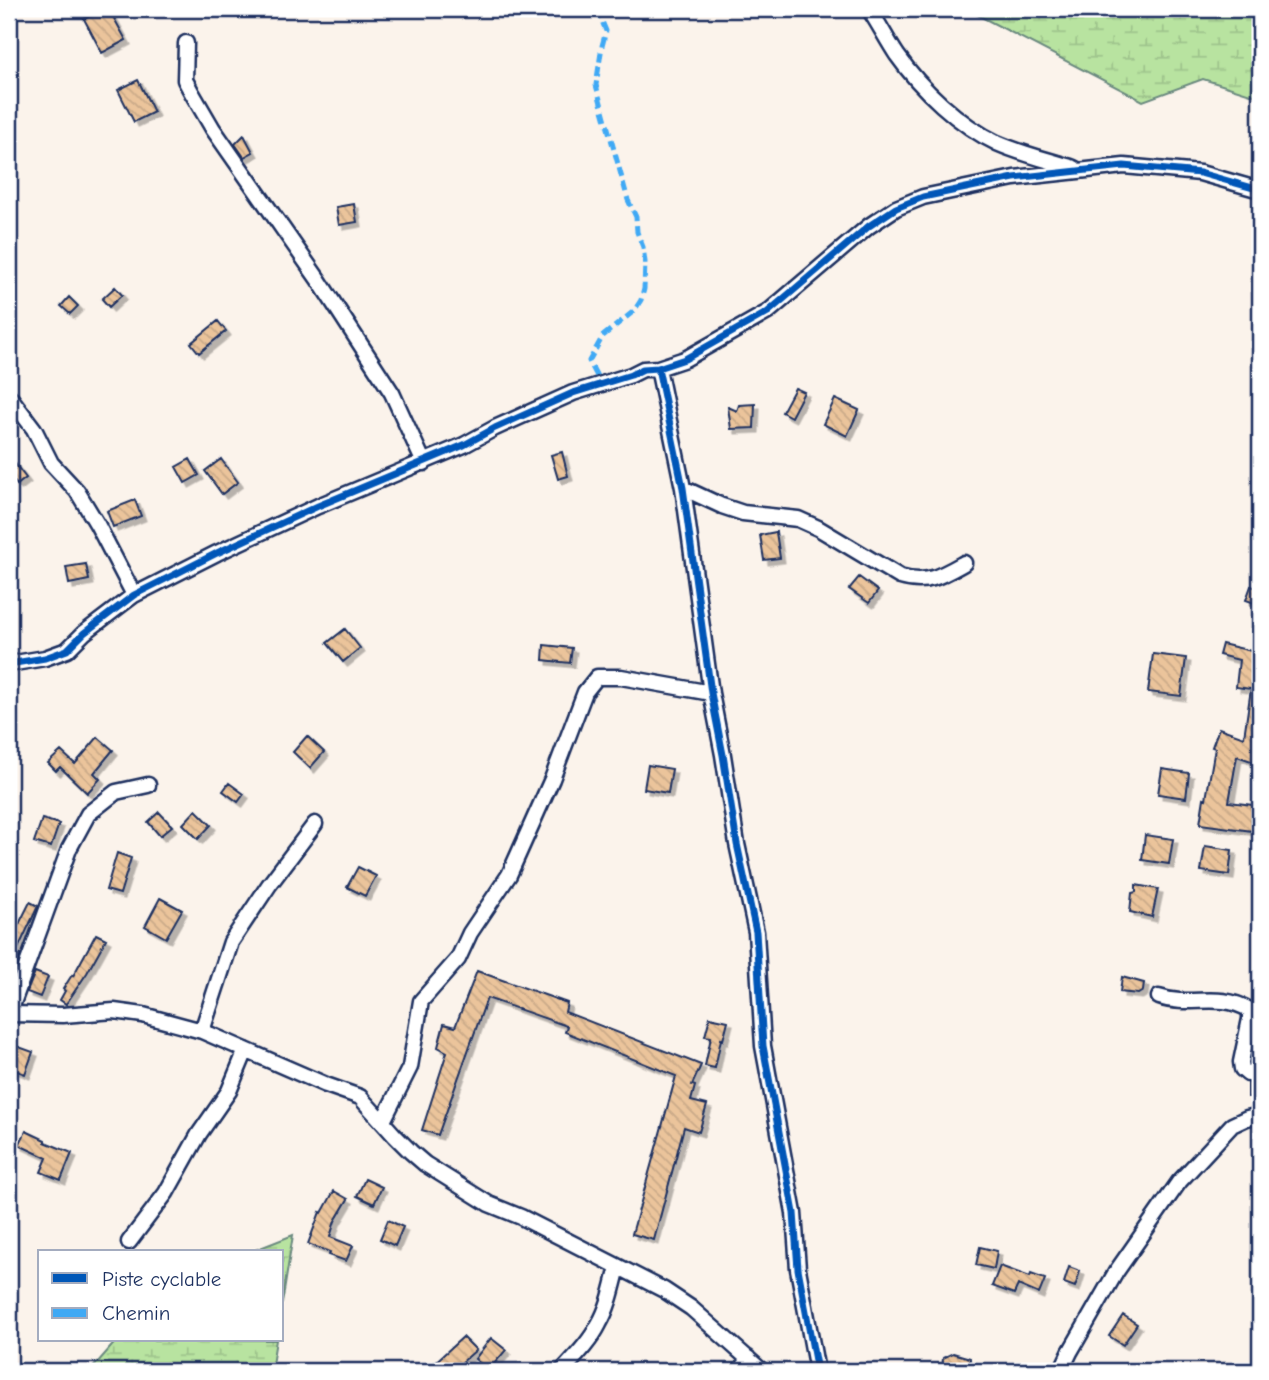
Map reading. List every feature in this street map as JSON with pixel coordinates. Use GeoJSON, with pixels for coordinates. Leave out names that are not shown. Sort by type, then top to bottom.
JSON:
{"type":"FeatureCollection","features":[{"type":"Feature","properties":{"kind":"street"},"geometry":{"type":"LineString","coordinates":[[869,9],[897,55],[929,93],[968,126],[1025,154],[1078,170]]}},
{"type":"Feature","properties":{"kind":"street"},"geometry":{"type":"LineString","coordinates":[[186,43],[185,80],[212,129],[367,353],[392,393],[424,463]]}},
{"type":"Feature","properties":{"kind":"street"},"geometry":{"type":"LineString","coordinates":[[1014,178],[1025,154]]}},
{"type":"Feature","properties":{"kind":"street"},"geometry":{"type":"LineString","coordinates":[[9,664],[45,658],[67,650],[84,633],[134,595],[266,529],[424,463],[573,393],[643,369],[659,368],[685,359],[768,312],[870,226],[897,208],[923,197],[1014,178],[1124,166],[1200,173],[1260,190]]}},
{"type":"Feature","properties":{"kind":"street"},"geometry":{"type":"LineString","coordinates":[[659,368],[683,488],[711,693],[737,844],[756,932],[763,1046],[794,1213],[798,1269],[817,1371]]}},
{"type":"Feature","properties":{"kind":"street"},"geometry":{"type":"LineString","coordinates":[[9,396],[34,429],[51,463],[77,491],[134,595]]}},
{"type":"Feature","properties":{"kind":"street"},"geometry":{"type":"LineString","coordinates":[[683,488],[743,513],[798,519],[900,577],[914,581],[926,581],[964,563]]}},
{"type":"Feature","properties":{"kind":"street"},"geometry":{"type":"LineString","coordinates":[[383,1121],[410,1067],[421,1001],[458,959],[470,933],[509,875],[552,779],[585,692],[597,677],[621,677],[711,693]]}},
{"type":"Feature","properties":{"kind":"street"},"geometry":{"type":"LineString","coordinates":[[148,785],[116,792],[88,814],[69,849],[9,1014],[63,1015],[114,1011],[143,1015],[202,1031],[360,1097],[411,1152],[442,1175],[489,1204],[521,1217],[664,1290],[691,1308],[745,1365],[762,1371]]}},
{"type":"Feature","properties":{"kind":"street"},"geometry":{"type":"LineString","coordinates":[[202,1031],[232,942],[269,885],[315,824]]}},
{"type":"Feature","properties":{"kind":"street"},"geometry":{"type":"LineString","coordinates":[[1160,997],[1172,1002],[1209,999],[1239,1003],[1250,1010],[1242,1069],[1248,1074],[1260,1073]]}},
{"type":"Feature","properties":{"kind":"street"},"geometry":{"type":"LineString","coordinates":[[129,1242],[166,1193],[198,1134],[229,1091],[246,1051]]}},
{"type":"Feature","properties":{"kind":"street"},"geometry":{"type":"LineString","coordinates":[[1061,1371],[1116,1272],[1179,1182],[1233,1125],[1260,1115]]}},
{"type":"Feature","properties":{"kind":"street"},"geometry":{"type":"LineString","coordinates":[[562,1371],[585,1346],[600,1324],[618,1267]]}},
{"type":"Feature","properties":{"kind":"green space"},"geometry":{"type":"Polygon","coordinates":[[[966,9],[1240,9],[1260,17],[1260,97],[1203,79],[1143,101],[966,9]]]}},
{"type":"Feature","properties":{"kind":"green space"},"geometry":{"type":"Polygon","coordinates":[[[293,1235],[284,1291],[284,1250],[255,1250],[293,1235]]]}},
{"type":"Feature","properties":{"kind":"green space"},"geometry":{"type":"Polygon","coordinates":[[[115,1342],[276,1342],[271,1371],[90,1371],[115,1342]]]}},
{"type":"Feature","properties":{"kind":"building"},"geometry":{"type":"Polygon","coordinates":[[[88,9],[109,9],[126,40],[102,53],[84,19],[92,15],[88,9]]]}},
{"type":"Feature","properties":{"kind":"building"},"geometry":{"type":"Polygon","coordinates":[[[138,80],[154,112],[134,122],[118,90],[138,80]]]}},
{"type":"Feature","properties":{"kind":"building"},"geometry":{"type":"Polygon","coordinates":[[[244,135],[253,152],[244,157],[235,144],[244,135]]]}},
{"type":"Feature","properties":{"kind":"building"},"geometry":{"type":"Polygon","coordinates":[[[354,204],[357,222],[339,225],[336,207],[354,204]]]}},
{"type":"Feature","properties":{"kind":"building"},"geometry":{"type":"Polygon","coordinates":[[[115,287],[122,295],[109,307],[102,299],[115,287]]]}},
{"type":"Feature","properties":{"kind":"building"},"geometry":{"type":"Polygon","coordinates":[[[69,297],[78,306],[70,314],[61,306],[69,297]]]}},
{"type":"Feature","properties":{"kind":"building"},"geometry":{"type":"Polygon","coordinates":[[[218,321],[226,331],[199,353],[191,343],[218,321]]]}},
{"type":"Feature","properties":{"kind":"building"},"geometry":{"type":"Polygon","coordinates":[[[795,388],[804,392],[791,417],[782,412],[795,388]]]}},
{"type":"Feature","properties":{"kind":"building"},"geometry":{"type":"Polygon","coordinates":[[[835,399],[859,410],[847,436],[823,424],[835,399]]]}},
{"type":"Feature","properties":{"kind":"building"},"geometry":{"type":"Polygon","coordinates":[[[755,404],[754,428],[731,429],[728,407],[737,411],[739,405],[755,404]]]}},
{"type":"Feature","properties":{"kind":"building"},"geometry":{"type":"Polygon","coordinates":[[[562,452],[568,476],[558,479],[551,455],[562,452]]]}},
{"type":"Feature","properties":{"kind":"building"},"geometry":{"type":"Polygon","coordinates":[[[9,456],[26,478],[17,485],[9,474],[9,456]]]}},
{"type":"Feature","properties":{"kind":"building"},"geometry":{"type":"Polygon","coordinates":[[[190,459],[199,475],[185,483],[176,467],[190,459]]]}},
{"type":"Feature","properties":{"kind":"building"},"geometry":{"type":"Polygon","coordinates":[[[221,459],[238,482],[222,494],[205,471],[221,459]]]}},
{"type":"Feature","properties":{"kind":"building"},"geometry":{"type":"Polygon","coordinates":[[[135,500],[141,516],[113,527],[107,511],[135,500]]]}},
{"type":"Feature","properties":{"kind":"building"},"geometry":{"type":"Polygon","coordinates":[[[776,532],[780,558],[764,560],[760,535],[776,532]]]}},
{"type":"Feature","properties":{"kind":"building"},"geometry":{"type":"Polygon","coordinates":[[[86,564],[89,580],[69,584],[66,567],[86,564]]]}},
{"type":"Feature","properties":{"kind":"building"},"geometry":{"type":"Polygon","coordinates":[[[859,577],[878,591],[869,603],[849,589],[859,577]]]}},
{"type":"Feature","properties":{"kind":"building"},"geometry":{"type":"Polygon","coordinates":[[[1251,586],[1260,589],[1260,605],[1246,600],[1251,586]]]}},
{"type":"Feature","properties":{"kind":"building"},"geometry":{"type":"Polygon","coordinates":[[[345,629],[360,648],[343,662],[327,643],[345,629]]]}},
{"type":"Feature","properties":{"kind":"building"},"geometry":{"type":"Polygon","coordinates":[[[1222,644],[1260,653],[1260,764],[1237,756],[1229,802],[1260,806],[1260,832],[1200,824],[1215,748],[1212,747],[1219,728],[1244,737],[1251,689],[1236,687],[1239,660],[1219,655],[1222,644]]]}},
{"type":"Feature","properties":{"kind":"building"},"geometry":{"type":"Polygon","coordinates":[[[544,645],[572,648],[570,663],[543,660],[544,645]]]}},
{"type":"Feature","properties":{"kind":"building"},"geometry":{"type":"Polygon","coordinates":[[[1153,654],[1186,658],[1181,696],[1148,692],[1153,654]]]}},
{"type":"Feature","properties":{"kind":"building"},"geometry":{"type":"Polygon","coordinates":[[[307,736],[324,752],[310,768],[293,752],[307,736]]]}},
{"type":"Feature","properties":{"kind":"building"},"geometry":{"type":"Polygon","coordinates":[[[98,737],[113,750],[94,773],[100,779],[87,793],[60,767],[56,771],[48,763],[61,751],[75,764],[98,737]]]}},
{"type":"Feature","properties":{"kind":"building"},"geometry":{"type":"Polygon","coordinates":[[[648,765],[672,769],[668,793],[644,789],[648,765]]]}},
{"type":"Feature","properties":{"kind":"building"},"geometry":{"type":"Polygon","coordinates":[[[1162,769],[1189,773],[1186,798],[1158,794],[1162,769]]]}},
{"type":"Feature","properties":{"kind":"building"},"geometry":{"type":"Polygon","coordinates":[[[229,783],[244,794],[238,802],[223,791],[229,783]]]}},
{"type":"Feature","properties":{"kind":"building"},"geometry":{"type":"Polygon","coordinates":[[[196,810],[211,825],[198,839],[183,824],[196,810]]]}},
{"type":"Feature","properties":{"kind":"building"},"geometry":{"type":"Polygon","coordinates":[[[159,812],[172,826],[160,836],[148,822],[159,812]]]}},
{"type":"Feature","properties":{"kind":"building"},"geometry":{"type":"Polygon","coordinates":[[[42,819],[59,824],[51,847],[34,842],[42,819]]]}},
{"type":"Feature","properties":{"kind":"building"},"geometry":{"type":"Polygon","coordinates":[[[1145,835],[1173,839],[1169,864],[1142,860],[1145,835]]]}},
{"type":"Feature","properties":{"kind":"building"},"geometry":{"type":"Polygon","coordinates":[[[1205,846],[1232,850],[1229,875],[1201,871],[1205,846]]]}},
{"type":"Feature","properties":{"kind":"building"},"geometry":{"type":"Polygon","coordinates":[[[117,853],[131,858],[120,894],[106,890],[117,853]]]}},
{"type":"Feature","properties":{"kind":"building"},"geometry":{"type":"Polygon","coordinates":[[[358,867],[376,876],[365,896],[347,887],[358,867]]]}},
{"type":"Feature","properties":{"kind":"building"},"geometry":{"type":"Polygon","coordinates":[[[1136,885],[1158,889],[1152,917],[1130,912],[1132,893],[1136,892],[1136,885]]]}},
{"type":"Feature","properties":{"kind":"building"},"geometry":{"type":"Polygon","coordinates":[[[160,898],[182,910],[166,938],[145,926],[160,898]]]}},
{"type":"Feature","properties":{"kind":"building"},"geometry":{"type":"Polygon","coordinates":[[[30,902],[38,906],[16,953],[20,955],[9,985],[9,944],[30,902]]]}},
{"type":"Feature","properties":{"kind":"building"},"geometry":{"type":"Polygon","coordinates":[[[96,934],[106,939],[66,1004],[60,1000],[65,991],[63,989],[96,934]]]}},
{"type":"Feature","properties":{"kind":"building"},"geometry":{"type":"Polygon","coordinates":[[[477,971],[567,1003],[565,1012],[701,1065],[692,1085],[695,1086],[691,1101],[707,1105],[699,1132],[684,1127],[654,1240],[632,1234],[676,1076],[565,1032],[567,1026],[487,998],[438,1135],[422,1130],[447,1052],[438,1047],[444,1024],[455,1027],[477,971]]]}},
{"type":"Feature","properties":{"kind":"building"},"geometry":{"type":"Polygon","coordinates":[[[35,972],[48,977],[40,997],[27,992],[35,972]]]}},
{"type":"Feature","properties":{"kind":"building"},"geometry":{"type":"Polygon","coordinates":[[[1122,977],[1144,983],[1143,991],[1138,994],[1120,992],[1122,977]]]}},
{"type":"Feature","properties":{"kind":"building"},"geometry":{"type":"Polygon","coordinates":[[[710,1017],[728,1021],[715,1068],[705,1066],[711,1037],[705,1036],[710,1017]]]}},
{"type":"Feature","properties":{"kind":"building"},"geometry":{"type":"Polygon","coordinates":[[[16,1046],[33,1052],[25,1074],[9,1068],[16,1046]]]}},
{"type":"Feature","properties":{"kind":"building"},"geometry":{"type":"Polygon","coordinates":[[[1248,1083],[1260,1083],[1260,1097],[1248,1097],[1248,1083]]]}},
{"type":"Feature","properties":{"kind":"building"},"geometry":{"type":"Polygon","coordinates":[[[26,1131],[72,1153],[61,1180],[41,1172],[47,1158],[19,1145],[26,1131]]]}},
{"type":"Feature","properties":{"kind":"building"},"geometry":{"type":"Polygon","coordinates":[[[365,1179],[382,1187],[374,1204],[357,1196],[365,1179]]]}},
{"type":"Feature","properties":{"kind":"building"},"geometry":{"type":"Polygon","coordinates":[[[334,1191],[348,1199],[335,1221],[330,1237],[353,1246],[346,1261],[308,1244],[320,1212],[322,1213],[334,1191]]]}},
{"type":"Feature","properties":{"kind":"building"},"geometry":{"type":"Polygon","coordinates":[[[388,1220],[403,1227],[395,1246],[380,1239],[388,1220]]]}},
{"type":"Feature","properties":{"kind":"building"},"geometry":{"type":"Polygon","coordinates":[[[980,1247],[997,1251],[994,1269],[976,1265],[980,1247]]]}},
{"type":"Feature","properties":{"kind":"building"},"geometry":{"type":"Polygon","coordinates":[[[1000,1266],[1030,1277],[1031,1274],[1045,1279],[1039,1294],[1018,1285],[1014,1294],[992,1286],[1000,1266]]]}},
{"type":"Feature","properties":{"kind":"building"},"geometry":{"type":"Polygon","coordinates":[[[1069,1267],[1080,1271],[1075,1287],[1064,1283],[1069,1267]]]}},
{"type":"Feature","properties":{"kind":"building"},"geometry":{"type":"Polygon","coordinates":[[[1123,1315],[1137,1324],[1123,1345],[1109,1336],[1123,1315]]]}},
{"type":"Feature","properties":{"kind":"building"},"geometry":{"type":"Polygon","coordinates":[[[463,1337],[476,1350],[452,1371],[438,1371],[432,1365],[463,1337]]]}},
{"type":"Feature","properties":{"kind":"building"},"geometry":{"type":"Polygon","coordinates":[[[491,1338],[506,1350],[488,1371],[475,1359],[491,1338]]]}},
{"type":"Feature","properties":{"kind":"building"},"geometry":{"type":"Polygon","coordinates":[[[953,1353],[970,1358],[969,1371],[959,1368],[959,1371],[942,1371],[943,1358],[953,1353]]]}},
{"type":"Feature","properties":{"kind":"marked path"},"geometry":{"type":"LineString","coordinates":[[597,9],[606,31],[596,85],[628,200],[636,217],[645,262],[641,300],[634,311],[603,336],[589,361],[601,384]]}},
{"type":"Feature","properties":{"kind":"cycle path"},"geometry":{"type":"LineString","coordinates":[[9,664],[45,658],[67,650],[84,633],[134,595],[318,506],[464,445],[573,393],[643,369],[658,368],[685,359],[768,312],[869,226],[896,208],[923,197],[1014,178],[1124,166],[1200,173],[1260,190]]}},
{"type":"Feature","properties":{"kind":"cycle path"},"geometry":{"type":"LineString","coordinates":[[658,368],[683,488],[711,693],[737,844],[756,932],[763,1046],[794,1213],[798,1269],[817,1371]]}}]}
